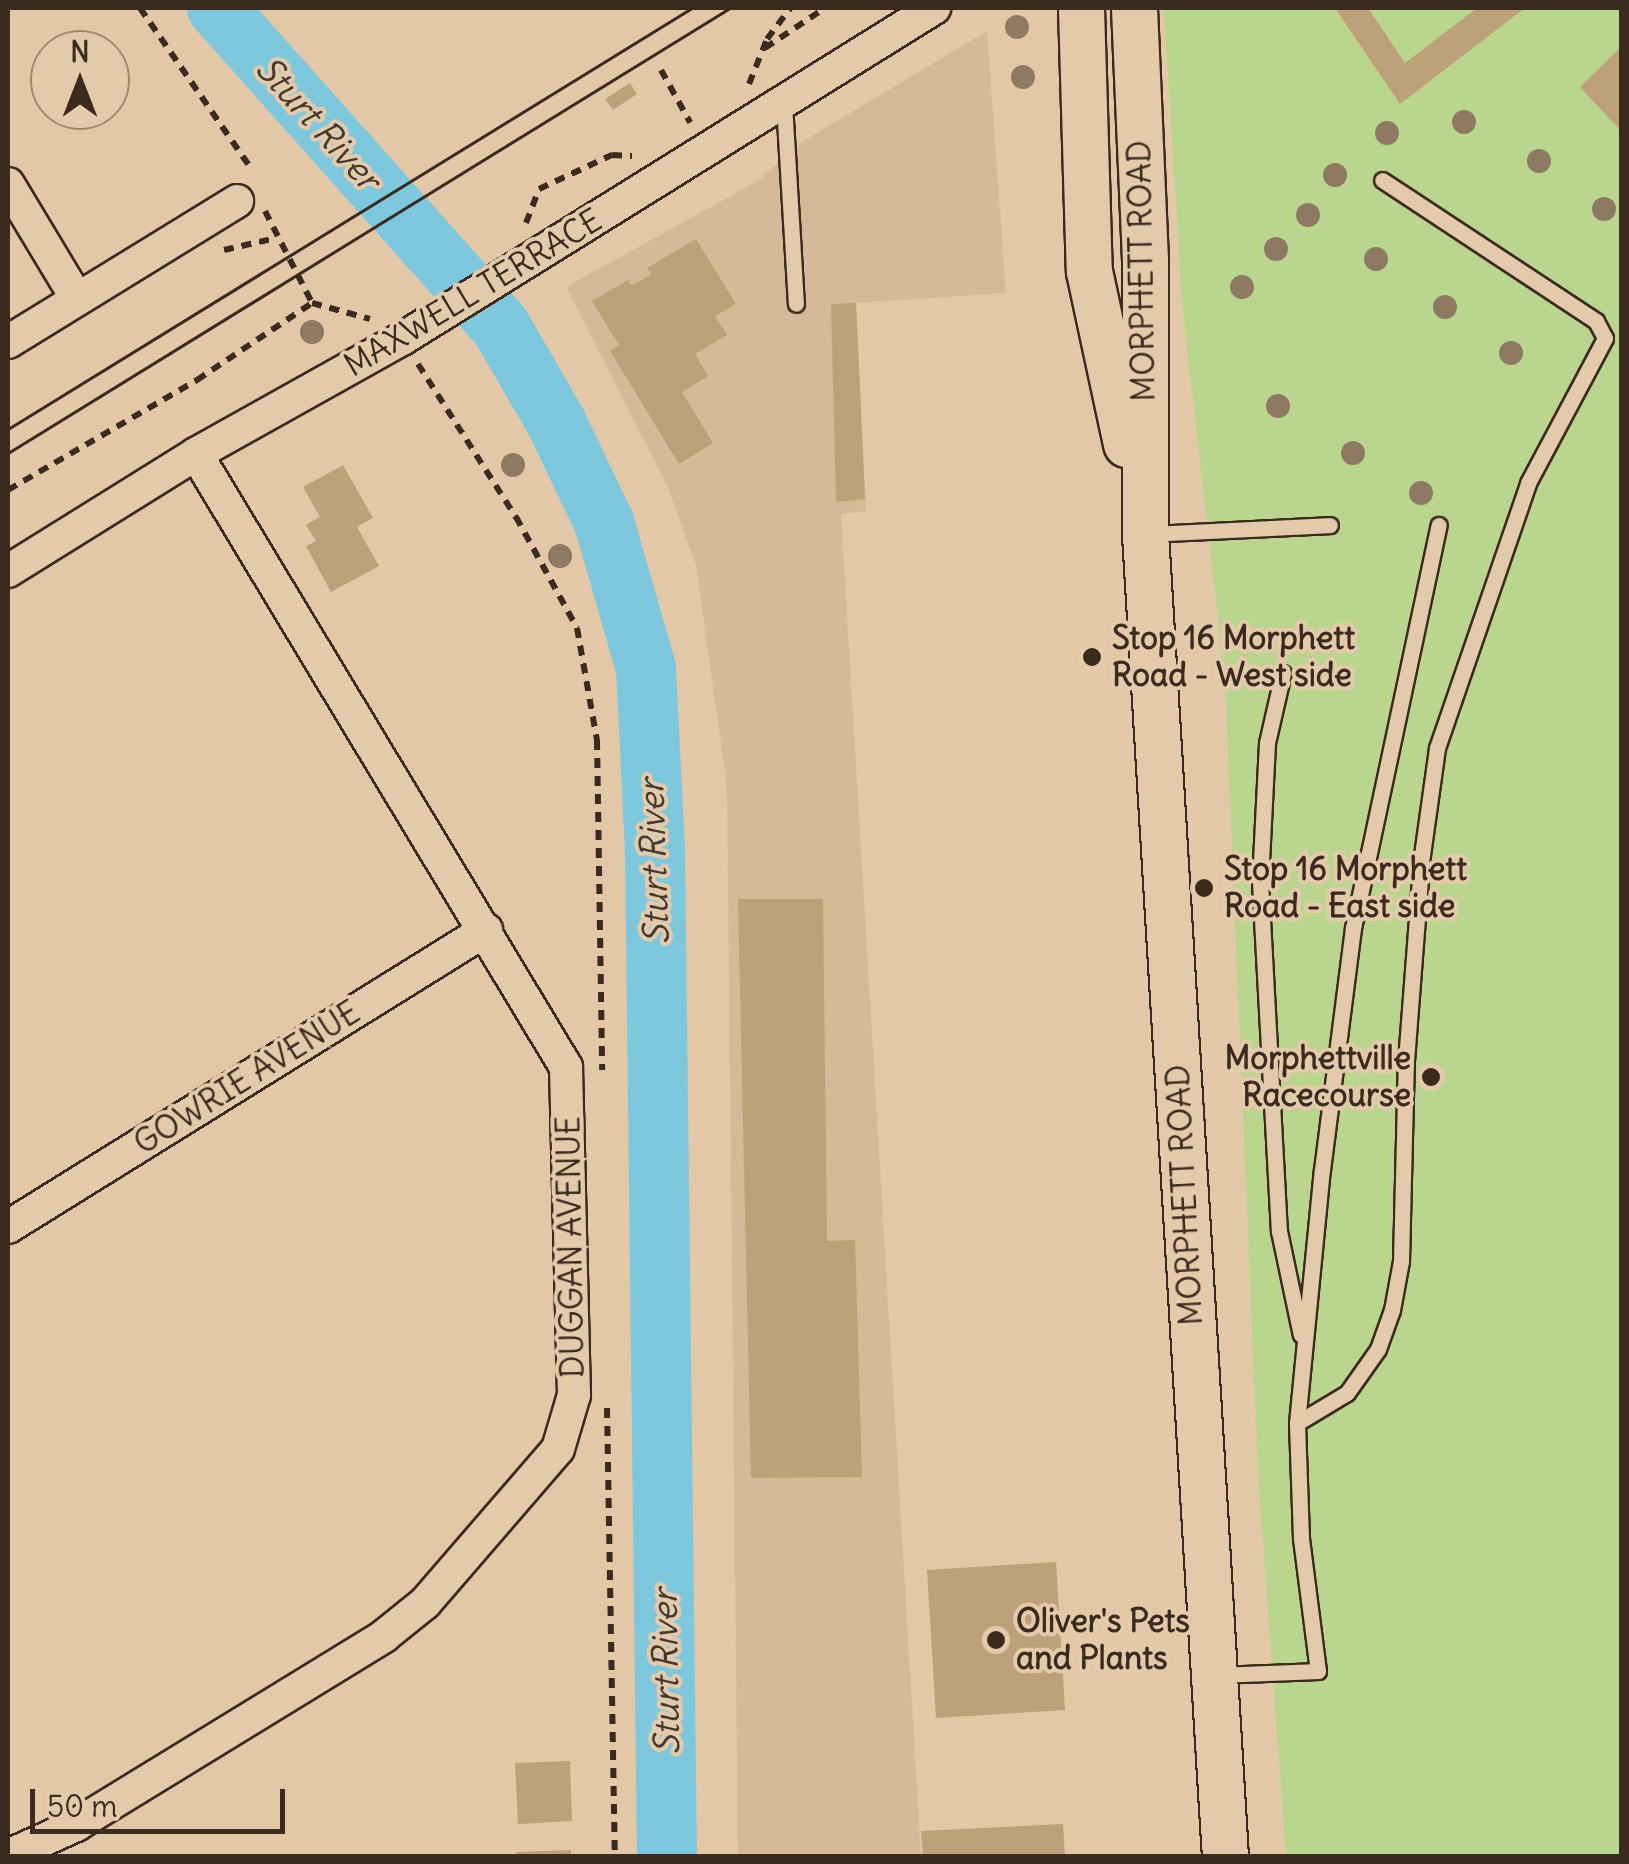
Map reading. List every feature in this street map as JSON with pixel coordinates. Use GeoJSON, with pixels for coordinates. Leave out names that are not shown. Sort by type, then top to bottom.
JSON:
{"type":"FeatureCollection","features":[{"type":"Feature","properties":{"kind":"main road","name":"MORPHETT ROAD"},"geometry":{"type":"LineString","coordinates":[[1081,8],[1089,271],[1145,534]]}},
{"type":"Feature","properties":{"kind":"main road","name":"MORPHETT ROAD"},"geometry":{"type":"LineString","coordinates":[[1134,8],[1145,261],[1145,534],[1225,1856]]}},
{"type":"Feature","properties":{"kind":"street","name":"MAXWELL TERRACE"},"geometry":{"type":"LineString","coordinates":[[8,571],[196,454],[435,318],[934,8]]}},
{"type":"Feature","properties":{"kind":"street"},"geometry":{"type":"LineString","coordinates":[[8,184],[76,299]]}},
{"type":"Feature","properties":{"kind":"street"},"geometry":{"type":"LineString","coordinates":[[8,342],[248,199]]}},
{"type":"Feature","properties":{"kind":"street","name":"DUGGAN AVENUE"},"geometry":{"type":"LineString","coordinates":[[8,1856],[76,1825],[384,1636],[425,1604],[558,1449],[574,1395],[566,1067],[196,454]]}},
{"type":"Feature","properties":{"kind":"street","name":"GOWRIE AVENUE"},"geometry":{"type":"LineString","coordinates":[[8,1227],[486,930]]}},
{"type":"Feature","properties":{"kind":"lane"},"geometry":{"type":"LineString","coordinates":[[784,103],[796,304]]}},
{"type":"Feature","properties":{"kind":"lane"},"geometry":{"type":"LineString","coordinates":[[1297,1423],[1347,1393],[1378,1349],[1392,1310],[1401,1261],[1406,1061],[1420,874],[1437,748],[1528,483],[1604,338],[1596,321],[1382,180]]}},
{"type":"Feature","properties":{"kind":"lane"},"geometry":{"type":"LineString","coordinates":[[1145,534],[1330,525]]}},
{"type":"Feature","properties":{"kind":"lane"},"geometry":{"type":"LineString","coordinates":[[1214,1675],[1318,1671],[1301,1538],[1297,1423],[1304,1349],[1353,928],[1439,525]]}},
{"type":"Feature","properties":{"kind":"lane"},"geometry":{"type":"LineString","coordinates":[[1283,673],[1267,743],[1260,882],[1279,1231],[1304,1349]]}},
{"type":"Feature","properties":{"kind":"path"},"geometry":{"type":"LineString","coordinates":[[140,8],[254,173],[248,199],[312,303],[359,318],[388,317]]}},
{"type":"Feature","properties":{"kind":"path"},"geometry":{"type":"LineString","coordinates":[[790,8],[760,53],[825,8]]}},
{"type":"Feature","properties":{"kind":"path"},"geometry":{"type":"LineString","coordinates":[[662,70],[693,128]]}},
{"type":"Feature","properties":{"kind":"path"},"geometry":{"type":"LineString","coordinates":[[8,490],[197,380],[312,303]]}},
{"type":"Feature","properties":{"kind":"shaded area"},"geometry":{"type":"Polygon","coordinates":[[[987,31],[1006,293],[856,303],[866,511],[841,514],[921,1856],[738,1856],[727,787],[696,565],[667,485],[566,287],[756,182],[805,140],[987,31]]]}},
{"type":"Feature","properties":{"kind":"green space","name":"Morphettville Racecourse"},"geometry":{"type":"Polygon","coordinates":[[[1164,8],[1621,8],[1621,1856],[1286,1856],[1258,1474],[1225,681],[1182,304],[1164,8]]]}},
{"type":"Feature","properties":{"kind":"building"},"geometry":{"type":"Polygon","coordinates":[[[1335,8],[1368,8],[1405,63],[1477,8],[1525,8],[1400,104],[1335,8]]]}},
{"type":"Feature","properties":{"kind":"building"},"geometry":{"type":"Polygon","coordinates":[[[1622,46],[1622,132],[1580,87],[1622,46]]]}},
{"type":"Feature","properties":{"kind":"building"},"geometry":{"type":"Polygon","coordinates":[[[630,83],[637,94],[613,110],[605,99],[630,83]]]}},
{"type":"Feature","properties":{"kind":"building"},"geometry":{"type":"Polygon","coordinates":[[[696,239],[736,304],[715,316],[727,335],[695,354],[708,376],[682,392],[713,443],[679,464],[610,351],[619,345],[592,301],[628,280],[632,285],[642,280],[651,274],[647,268],[696,239]]]}},
{"type":"Feature","properties":{"kind":"building"},"geometry":{"type":"Polygon","coordinates":[[[856,303],[865,499],[836,502],[831,304],[856,303]]]}},
{"type":"Feature","properties":{"kind":"building"},"geometry":{"type":"Polygon","coordinates":[[[343,465],[373,518],[357,527],[379,566],[331,592],[306,546],[316,541],[306,525],[320,517],[303,487],[343,465]]]}},
{"type":"Feature","properties":{"kind":"building"},"geometry":{"type":"Polygon","coordinates":[[[738,899],[823,899],[827,1241],[855,1240],[862,1477],[751,1478],[738,899]]]}},
{"type":"Feature","properties":{"kind":"building","name":"Oliver's Pets and Plants"},"geometry":{"type":"Polygon","coordinates":[[[1056,1562],[1065,1710],[936,1718],[927,1570],[1056,1562]]]}},
{"type":"Feature","properties":{"kind":"building"},"geometry":{"type":"Polygon","coordinates":[[[570,1761],[572,1821],[518,1824],[515,1763],[570,1761]]]}},
{"type":"Feature","properties":{"kind":"building"},"geometry":{"type":"Polygon","coordinates":[[[1063,1824],[1065,1856],[923,1856],[921,1831],[1063,1824]]]}},
{"type":"Feature","properties":{"kind":"building"},"geometry":{"type":"Polygon","coordinates":[[[571,1850],[571,1856],[517,1856],[516,1852],[571,1850]]]}},
{"type":"Feature","properties":{"kind":"waterway","name":"Sturt River"},"geometry":{"type":"LineString","coordinates":[[217,8],[501,327],[556,422],[604,522],[646,668],[655,849],[667,1856]]}},
{"type":"Feature","properties":{"kind":"tram line"},"geometry":{"type":"LineString","coordinates":[[8,429],[692,8]]}},
{"type":"Feature","properties":{"kind":"tram line"},"geometry":{"type":"LineString","coordinates":[[8,453],[730,8]]}},
{"type":"Feature","properties":{"kind":"place","name":"Stop 16 Morphett Road - West side"},"geometry":{"type":"Point","coordinates":[1092,657]}},
{"type":"Feature","properties":{"kind":"place","name":"Stop 16 Morphett Road - East side"},"geometry":{"type":"Point","coordinates":[1204,888]}},
{"type":"Feature","properties":{"kind":"place","name":"Morphettville Racecourse"},"geometry":{"type":"Point","coordinates":[1431,1077]}},
{"type":"Feature","properties":{"kind":"place","name":"Oliver's Pets and Plants"},"geometry":{"type":"Point","coordinates":[996,1640]}}]}
